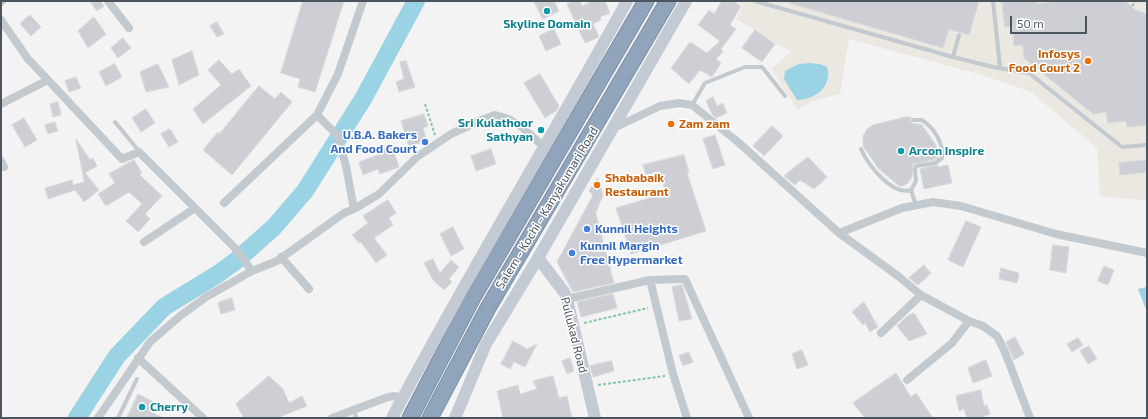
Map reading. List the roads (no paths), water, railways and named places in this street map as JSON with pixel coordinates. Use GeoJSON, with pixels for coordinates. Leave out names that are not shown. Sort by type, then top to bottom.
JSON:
{"type":"FeatureCollection","features":[{"type":"Feature","properties":{"kind":"highway","name":"Salem - Kochi - Kanyakumari Road"},"geometry":{"type":"LineString","coordinates":[[410,418],[472,299],[575,110],[646,1]]}},
{"type":"Feature","properties":{"kind":"highway","name":"Salem - Kochi - Kanyakumari Road"},"geometry":{"type":"LineString","coordinates":[[430,418],[488,308],[668,1]]}},
{"type":"Feature","properties":{"kind":"street"},"geometry":{"type":"LineString","coordinates":[[108,1],[129,28]]}},
{"type":"Feature","properties":{"kind":"street"},"geometry":{"type":"LineString","coordinates":[[224,203],[317,115],[338,74],[363,1]]}},
{"type":"Feature","properties":{"kind":"street"},"geometry":{"type":"LineString","coordinates":[[392,418],[544,146],[575,110],[627,1]]}},
{"type":"Feature","properties":{"kind":"street"},"geometry":{"type":"LineString","coordinates":[[456,418],[486,344],[538,258],[686,1]]}},
{"type":"Feature","properties":{"kind":"street"},"geometry":{"type":"LineString","coordinates":[[1,20],[28,59],[122,159],[139,152],[235,248],[249,267]]}},
{"type":"Feature","properties":{"kind":"street"},"geometry":{"type":"LineString","coordinates":[[1,104],[48,80]]}},
{"type":"Feature","properties":{"kind":"street"},"geometry":{"type":"LineString","coordinates":[[612,129],[660,106],[679,103],[692,105],[738,142],[838,233],[898,276],[921,295],[969,321],[983,326],[997,336],[1005,352],[1030,418]]}},
{"type":"Feature","properties":{"kind":"street"},"geometry":{"type":"LineString","coordinates":[[575,110],[612,129]]}},
{"type":"Feature","properties":{"kind":"street"},"geometry":{"type":"LineString","coordinates":[[317,115],[337,135],[343,150],[354,209]]}},
{"type":"Feature","properties":{"kind":"street"},"geometry":{"type":"LineString","coordinates":[[98,418],[150,342],[180,316],[249,267],[281,258],[344,213],[354,209],[379,194],[413,160],[438,143],[465,127],[495,115],[509,119],[523,128],[544,146]]}},
{"type":"Feature","properties":{"kind":"street"},"geometry":{"type":"LineString","coordinates":[[838,233],[902,208],[933,202],[961,206],[1056,234],[1147,253]]}},
{"type":"Feature","properties":{"kind":"street"},"geometry":{"type":"LineString","coordinates":[[144,242],[195,208]]}},
{"type":"Feature","properties":{"kind":"street"},"geometry":{"type":"LineString","coordinates":[[281,258],[309,289]]}},
{"type":"Feature","properties":{"kind":"street","name":"Pullukad Road"},"geometry":{"type":"LineString","coordinates":[[538,258],[564,292],[567,299],[595,418]]}},
{"type":"Feature","properties":{"kind":"street"},"geometry":{"type":"LineString","coordinates":[[567,299],[650,280],[685,279],[749,418]]}},
{"type":"Feature","properties":{"kind":"street"},"geometry":{"type":"LineString","coordinates":[[650,280],[655,306],[686,418]]}},
{"type":"Feature","properties":{"kind":"street"},"geometry":{"type":"LineString","coordinates":[[881,333],[921,295]]}},
{"type":"Feature","properties":{"kind":"street"},"geometry":{"type":"LineString","coordinates":[[907,380],[952,343],[969,321]]}},
{"type":"Feature","properties":{"kind":"street"},"geometry":{"type":"LineString","coordinates":[[138,358],[203,418]]}},
{"type":"Feature","properties":{"kind":"street"},"geometry":{"type":"LineString","coordinates":[[332,418],[388,397],[395,396],[402,399]]}},
{"type":"Feature","properties":{"kind":"lane"},"geometry":{"type":"LineString","coordinates":[[755,1],[953,57],[993,67],[1029,73],[1122,147],[1147,145]]}},
{"type":"Feature","properties":{"kind":"lane"},"geometry":{"type":"LineString","coordinates":[[993,1],[1000,67]]}},
{"type":"Feature","properties":{"kind":"lane"},"geometry":{"type":"LineString","coordinates":[[953,57],[959,35]]}},
{"type":"Feature","properties":{"kind":"lane"},"geometry":{"type":"LineString","coordinates":[[692,105],[705,83],[744,67],[762,67],[785,96]]}},
{"type":"Feature","properties":{"kind":"lane"},"geometry":{"type":"LineString","coordinates":[[861,150],[874,171],[882,178],[897,189],[905,192],[911,190],[916,181],[916,166],[935,163],[942,158],[943,149],[928,124],[922,120],[913,120]]}},
{"type":"Feature","properties":{"kind":"lane"},"geometry":{"type":"LineString","coordinates":[[115,122],[139,152]]}},
{"type":"Feature","properties":{"kind":"lane"},"geometry":{"type":"LineString","coordinates":[[911,190],[916,205]]}},
{"type":"Feature","properties":{"kind":"lane"},"geometry":{"type":"LineString","coordinates":[[118,418],[137,379]]}},
{"type":"Feature","properties":{"kind":"lane"},"geometry":{"type":"LineString","coordinates":[[354,409],[356,418]]}},
{"type":"Feature","properties":{"kind":"water"},"geometry":{"type":"Polygon","coordinates":[[[799,64],[820,64],[827,67],[828,74],[825,86],[816,95],[810,98],[797,100],[784,79],[785,71],[799,64]]]}},
{"type":"Feature","properties":{"kind":"water"},"geometry":{"type":"Polygon","coordinates":[[[1147,287],[1147,312],[1138,289],[1147,287]]]}},
{"type":"Feature","properties":{"kind":"waterway"},"geometry":{"type":"LineString","coordinates":[[77,418],[117,356],[164,307],[218,274],[237,260],[274,227],[305,191],[363,99],[416,1]]}},
{"type":"Feature","properties":{"kind":"place","name":"Skyline Domain"},"geometry":{"type":"Point","coordinates":[547,11]}},
{"type":"Feature","properties":{"kind":"place","name":"Infosys Food Court 2"},"geometry":{"type":"Point","coordinates":[1088,61]}},
{"type":"Feature","properties":{"kind":"place","name":"Zam zam"},"geometry":{"type":"Point","coordinates":[671,124]}},
{"type":"Feature","properties":{"kind":"place","name":"Sri Kulathoor Sathyan"},"geometry":{"type":"Point","coordinates":[541,130]}},
{"type":"Feature","properties":{"kind":"place","name":"U.B.A. Bakers And Food Court"},"geometry":{"type":"Point","coordinates":[425,142]}},
{"type":"Feature","properties":{"kind":"place","name":"Arcon Inspire"},"geometry":{"type":"Point","coordinates":[901,151]}},
{"type":"Feature","properties":{"kind":"place","name":"Shababaik Restaurant"},"geometry":{"type":"Point","coordinates":[597,185]}},
{"type":"Feature","properties":{"kind":"place","name":"Kunnil Heights"},"geometry":{"type":"Point","coordinates":[587,229]}},
{"type":"Feature","properties":{"kind":"place","name":"Kunnil Margin Free Hypermarket"},"geometry":{"type":"Point","coordinates":[572,253]}},
{"type":"Feature","properties":{"kind":"place","name":"Cherry"},"geometry":{"type":"Point","coordinates":[142,407]}}]}
